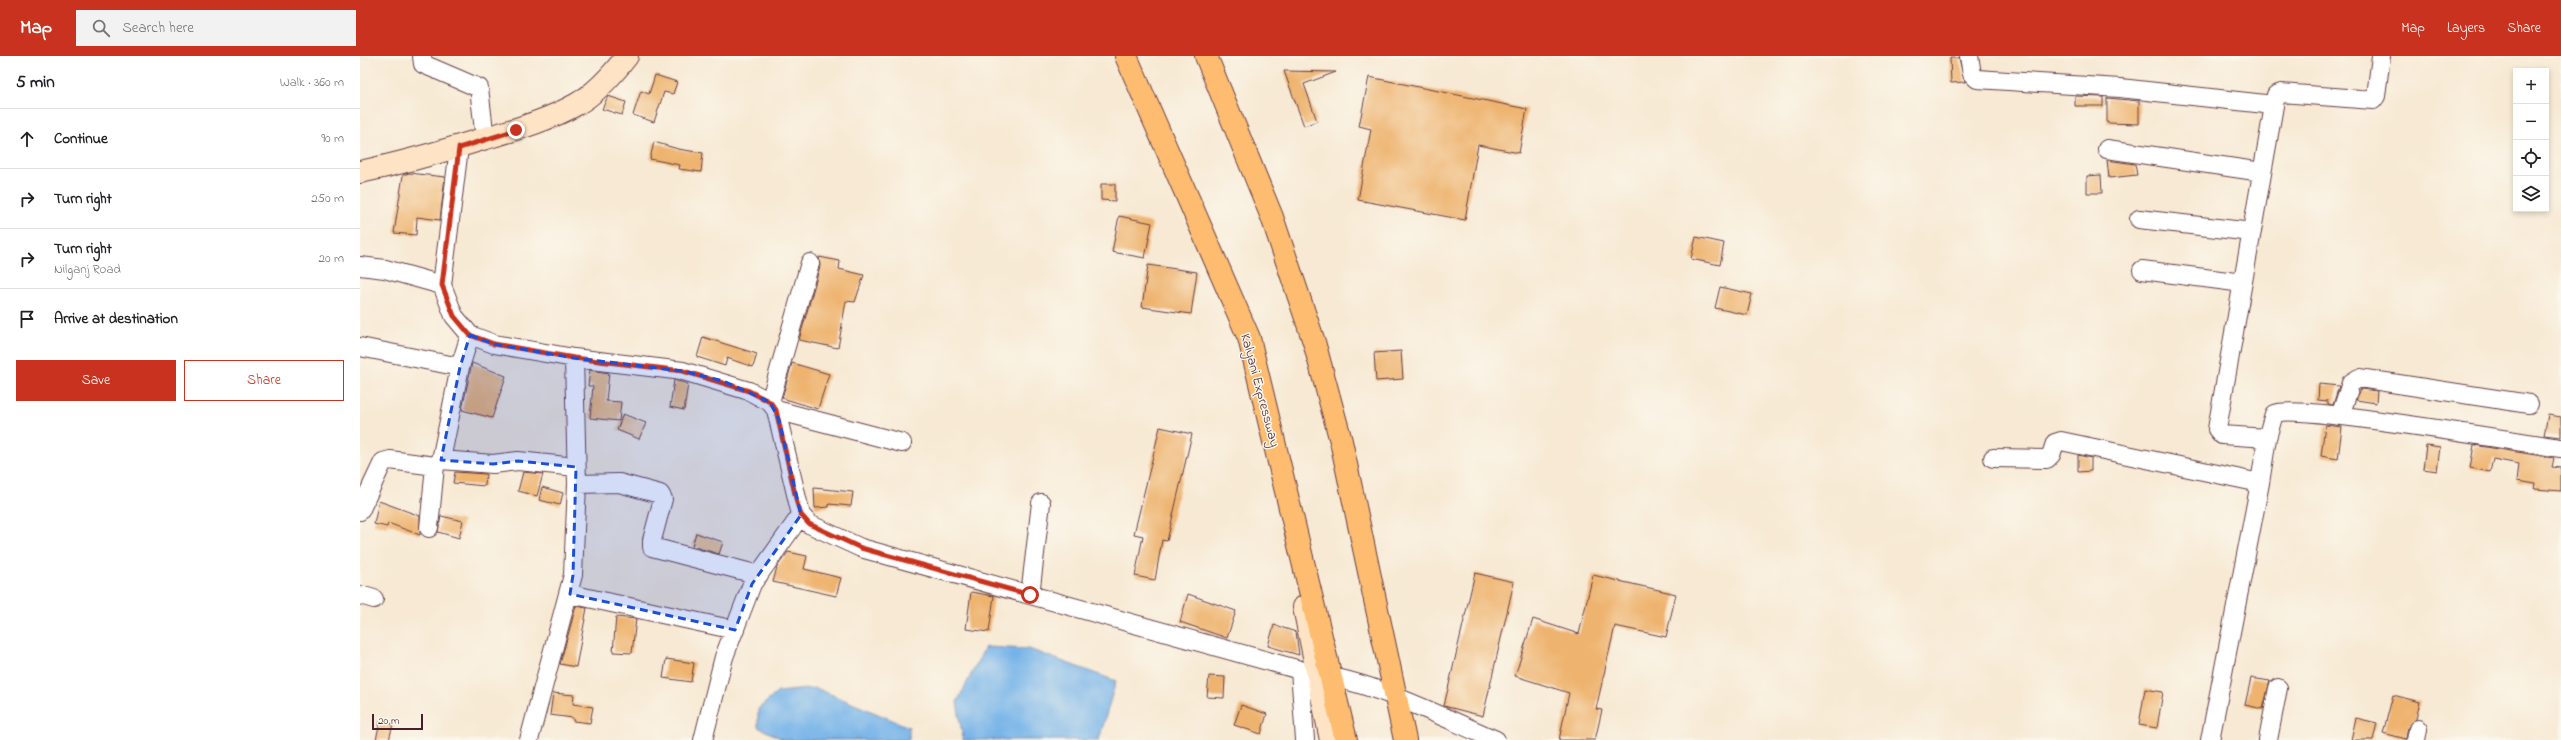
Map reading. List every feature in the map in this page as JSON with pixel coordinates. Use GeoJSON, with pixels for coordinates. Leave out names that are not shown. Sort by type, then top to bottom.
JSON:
{"type":"FeatureCollection","features":[{"type":"Feature","properties":{"kind":"highway","name":"Kalyani Expressway"},"geometry":{"type":"LineString","coordinates":[[1126,56],[1249,338],[1259,374],[1316,674],[1346,740]]}},
{"type":"Feature","properties":{"kind":"highway"},"geometry":{"type":"LineString","coordinates":[[1206,56],[1272,217],[1314,342],[1341,441],[1405,740]]}},
{"type":"Feature","properties":{"kind":"street"},"geometry":{"type":"LineString","coordinates":[[422,56],[423,64],[479,88],[485,139]]}},
{"type":"Feature","properties":{"kind":"street"},"geometry":{"type":"LineString","coordinates":[[360,172],[459,148],[516,130],[578,104],[594,91],[627,56]]}},
{"type":"Feature","properties":{"kind":"street"},"geometry":{"type":"LineString","coordinates":[[1970,56],[1972,74],[1977,79],[2120,88],[2274,105]]}},
{"type":"Feature","properties":{"kind":"street"},"geometry":{"type":"LineString","coordinates":[[2267,438],[2222,435],[2217,431],[2276,95],[2281,93],[2373,100],[2376,96],[2381,56]]}},
{"type":"Feature","properties":{"kind":"street"},"geometry":{"type":"LineString","coordinates":[[459,148],[442,285],[454,316],[470,335],[494,344],[574,358],[683,371],[723,381],[749,391],[773,406],[902,443]]}},
{"type":"Feature","properties":{"kind":"street"},"geometry":{"type":"LineString","coordinates":[[2107,148],[2262,172]]}},
{"type":"Feature","properties":{"kind":"street"},"geometry":{"type":"LineString","coordinates":[[2138,219],[2252,232]]}},
{"type":"Feature","properties":{"kind":"street"},"geometry":{"type":"LineString","coordinates":[[810,262],[773,406],[801,515],[809,524],[861,548],[1316,674],[1396,698],[1496,740]]}},
{"type":"Feature","properties":{"kind":"street"},"geometry":{"type":"LineString","coordinates":[[360,266],[385,269],[442,285]]}},
{"type":"Feature","properties":{"kind":"street"},"geometry":{"type":"LineString","coordinates":[[2142,270],[2243,283]]}},
{"type":"Feature","properties":{"kind":"street"},"geometry":{"type":"LineString","coordinates":[[429,528],[438,463],[460,367],[470,335]]}},
{"type":"Feature","properties":{"kind":"street"},"geometry":{"type":"LineString","coordinates":[[360,347],[460,367]]}},
{"type":"Feature","properties":{"kind":"street"},"geometry":{"type":"LineString","coordinates":[[529,740],[556,636],[570,594],[573,575],[576,475],[574,358]]}},
{"type":"Feature","properties":{"kind":"street"},"geometry":{"type":"LineString","coordinates":[[2340,416],[2351,383],[2359,378],[2529,404]]}},
{"type":"Feature","properties":{"kind":"street"},"geometry":{"type":"LineString","coordinates":[[2210,740],[2260,483],[2267,438],[2271,420],[2277,412],[2340,416],[2561,448]]}},
{"type":"Feature","properties":{"kind":"street"},"geometry":{"type":"LineString","coordinates":[[1993,458],[2047,459],[2051,456],[2055,443],[2061,442],[2260,483]]}},
{"type":"Feature","properties":{"kind":"street"},"geometry":{"type":"LineString","coordinates":[[360,511],[383,462],[390,460],[493,464],[515,461],[620,483],[660,494],[663,499],[652,540],[652,547],[759,575]]}},
{"type":"Feature","properties":{"kind":"street"},"geometry":{"type":"LineString","coordinates":[[1030,595],[1041,504]]}},
{"type":"Feature","properties":{"kind":"street"},"geometry":{"type":"LineString","coordinates":[[703,740],[724,657],[752,584],[801,515]]}},
{"type":"Feature","properties":{"kind":"street"},"geometry":{"type":"LineString","coordinates":[[570,594],[735,630]]}},
{"type":"Feature","properties":{"kind":"street"},"geometry":{"type":"LineString","coordinates":[[1305,740],[1316,674]]}},
{"type":"Feature","properties":{"kind":"street"},"geometry":{"type":"LineString","coordinates":[[1316,674],[1331,740]]}},
{"type":"Feature","properties":{"kind":"street"},"geometry":{"type":"LineString","coordinates":[[2268,740],[2278,688]]}},
{"type":"Feature","properties":{"kind":"highlighted area"},"geometry":{"type":"Polygon","coordinates":[[[470,335],[494,344],[574,358],[683,371],[723,381],[770,402],[779,420],[801,515],[752,584],[735,630],[570,594],[573,575],[576,467],[518,461],[493,464],[441,460],[460,367],[470,335]]]}},
{"type":"Feature","properties":{"kind":"water"},"geometry":{"type":"Polygon","coordinates":[[[985,647],[1029,649],[1116,681],[1099,740],[963,740],[957,702],[985,647]]]}},
{"type":"Feature","properties":{"kind":"water"},"geometry":{"type":"Polygon","coordinates":[[[816,688],[909,727],[909,740],[784,740],[758,727],[758,709],[778,692],[816,688]]]}},
{"type":"Feature","properties":{"kind":"building"},"geometry":{"type":"Polygon","coordinates":[[[1950,58],[1959,58],[1965,82],[1951,83],[1950,58]]]}},
{"type":"Feature","properties":{"kind":"building"},"geometry":{"type":"Polygon","coordinates":[[[1284,71],[1336,72],[1304,84],[1317,121],[1304,126],[1284,71]]]}},
{"type":"Feature","properties":{"kind":"building"},"geometry":{"type":"Polygon","coordinates":[[[655,75],[677,82],[673,94],[664,92],[654,122],[633,115],[641,91],[649,94],[655,75]]]}},
{"type":"Feature","properties":{"kind":"building"},"geometry":{"type":"Polygon","coordinates":[[[1369,77],[1527,109],[1519,153],[1478,145],[1465,220],[1358,200],[1371,129],[1359,126],[1369,77]]]}},
{"type":"Feature","properties":{"kind":"building"},"geometry":{"type":"Polygon","coordinates":[[[608,96],[626,102],[622,115],[602,109],[608,96]]]}},
{"type":"Feature","properties":{"kind":"building"},"geometry":{"type":"Polygon","coordinates":[[[2075,96],[2103,97],[2103,106],[2075,106],[2075,96]]]}},
{"type":"Feature","properties":{"kind":"building"},"geometry":{"type":"Polygon","coordinates":[[[2107,98],[2139,101],[2139,124],[2107,123],[2107,98]]]}},
{"type":"Feature","properties":{"kind":"building"},"geometry":{"type":"Polygon","coordinates":[[[654,142],[678,149],[703,153],[701,172],[679,169],[680,165],[650,159],[654,142]]]}},
{"type":"Feature","properties":{"kind":"building"},"geometry":{"type":"Polygon","coordinates":[[[2107,160],[2135,164],[2137,175],[2109,178],[2107,160]]]}},
{"type":"Feature","properties":{"kind":"building"},"geometry":{"type":"Polygon","coordinates":[[[409,173],[445,177],[440,220],[417,217],[416,235],[394,233],[403,175],[409,173]]]}},
{"type":"Feature","properties":{"kind":"building"},"geometry":{"type":"Polygon","coordinates":[[[2101,175],[2102,193],[2087,193],[2087,176],[2101,175]]]}},
{"type":"Feature","properties":{"kind":"building"},"geometry":{"type":"Polygon","coordinates":[[[1101,184],[1115,184],[1115,201],[1101,200],[1101,184]]]}},
{"type":"Feature","properties":{"kind":"building"},"geometry":{"type":"Polygon","coordinates":[[[1119,216],[1152,223],[1145,258],[1112,252],[1119,216]]]}},
{"type":"Feature","properties":{"kind":"building"},"geometry":{"type":"Polygon","coordinates":[[[1696,237],[1724,243],[1720,265],[1691,259],[1696,237]]]}},
{"type":"Feature","properties":{"kind":"building"},"geometry":{"type":"Polygon","coordinates":[[[819,257],[840,261],[839,269],[864,275],[855,302],[846,301],[838,348],[799,340],[820,266],[819,257]]]}},
{"type":"Feature","properties":{"kind":"building"},"geometry":{"type":"Polygon","coordinates":[[[1148,265],[1197,272],[1191,314],[1142,307],[1148,265]]]}},
{"type":"Feature","properties":{"kind":"building"},"geometry":{"type":"Polygon","coordinates":[[[1720,287],[1752,294],[1747,315],[1715,308],[1720,287]]]}},
{"type":"Feature","properties":{"kind":"building"},"geometry":{"type":"Polygon","coordinates":[[[703,337],[757,354],[753,367],[727,358],[725,366],[697,357],[703,337]]]}},
{"type":"Feature","properties":{"kind":"building"},"geometry":{"type":"Polygon","coordinates":[[[1401,351],[1403,379],[1376,381],[1374,353],[1401,351]]]}},
{"type":"Feature","properties":{"kind":"building"},"geometry":{"type":"Polygon","coordinates":[[[472,363],[506,376],[492,418],[462,410],[472,363]]]}},
{"type":"Feature","properties":{"kind":"building"},"geometry":{"type":"Polygon","coordinates":[[[792,363],[829,374],[818,409],[782,398],[792,363]]]}},
{"type":"Feature","properties":{"kind":"building"},"geometry":{"type":"Polygon","coordinates":[[[590,370],[609,373],[606,401],[621,402],[619,421],[590,418],[593,386],[588,386],[590,370]]]}},
{"type":"Feature","properties":{"kind":"building"},"geometry":{"type":"Polygon","coordinates":[[[674,380],[688,384],[684,410],[670,407],[674,380]]]}},
{"type":"Feature","properties":{"kind":"building"},"geometry":{"type":"Polygon","coordinates":[[[2319,384],[2339,386],[2333,405],[2328,404],[2328,401],[2318,400],[2319,384]]]}},
{"type":"Feature","properties":{"kind":"building"},"geometry":{"type":"Polygon","coordinates":[[[2361,389],[2377,391],[2376,403],[2356,400],[2361,389]]]}},
{"type":"Feature","properties":{"kind":"building"},"geometry":{"type":"Polygon","coordinates":[[[623,414],[646,423],[639,439],[617,430],[623,414]]]}},
{"type":"Feature","properties":{"kind":"building"},"geometry":{"type":"Polygon","coordinates":[[[2548,415],[2561,417],[2561,437],[2544,435],[2548,415]]]}},
{"type":"Feature","properties":{"kind":"building"},"geometry":{"type":"Polygon","coordinates":[[[2325,425],[2342,427],[2338,459],[2321,456],[2325,425]]]}},
{"type":"Feature","properties":{"kind":"building"},"geometry":{"type":"Polygon","coordinates":[[[1160,427],[1192,434],[1167,541],[1162,540],[1155,580],[1135,576],[1143,536],[1134,534],[1160,427]]]}},
{"type":"Feature","properties":{"kind":"building"},"geometry":{"type":"Polygon","coordinates":[[[2426,445],[2440,447],[2437,471],[2423,469],[2426,445]]]}},
{"type":"Feature","properties":{"kind":"building"},"geometry":{"type":"Polygon","coordinates":[[[2474,445],[2554,458],[2552,467],[2561,468],[2561,491],[2535,489],[2536,484],[2517,481],[2519,464],[2493,459],[2490,472],[2470,468],[2474,445]]]}},
{"type":"Feature","properties":{"kind":"building"},"geometry":{"type":"Polygon","coordinates":[[[2078,455],[2091,458],[2091,471],[2078,472],[2078,455]]]}},
{"type":"Feature","properties":{"kind":"building"},"geometry":{"type":"Polygon","coordinates":[[[455,472],[486,474],[485,486],[453,483],[455,472]]]}},
{"type":"Feature","properties":{"kind":"building"},"geometry":{"type":"Polygon","coordinates":[[[523,472],[543,474],[537,496],[518,491],[523,472]]]}},
{"type":"Feature","properties":{"kind":"building"},"geometry":{"type":"Polygon","coordinates":[[[542,487],[563,493],[560,505],[539,500],[542,487]]]}},
{"type":"Feature","properties":{"kind":"building"},"geometry":{"type":"Polygon","coordinates":[[[814,488],[853,492],[851,506],[829,504],[829,507],[815,508],[814,488]]]}},
{"type":"Feature","properties":{"kind":"building"},"geometry":{"type":"Polygon","coordinates":[[[379,501],[420,516],[420,535],[388,523],[387,527],[374,524],[379,501]]]}},
{"type":"Feature","properties":{"kind":"building"},"geometry":{"type":"Polygon","coordinates":[[[441,516],[463,521],[459,538],[438,532],[441,516]]]}},
{"type":"Feature","properties":{"kind":"building"},"geometry":{"type":"Polygon","coordinates":[[[696,533],[723,542],[719,554],[692,546],[696,533]]]}},
{"type":"Feature","properties":{"kind":"building"},"geometry":{"type":"Polygon","coordinates":[[[788,552],[807,556],[804,569],[841,578],[836,596],[773,582],[777,567],[788,552]]]}},
{"type":"Feature","properties":{"kind":"building"},"geometry":{"type":"Polygon","coordinates":[[[1475,573],[1514,582],[1483,716],[1444,706],[1475,573]]]}},
{"type":"Feature","properties":{"kind":"building"},"geometry":{"type":"Polygon","coordinates":[[[1593,575],[1676,594],[1666,637],[1615,626],[1596,709],[1602,710],[1595,740],[1559,740],[1569,693],[1515,676],[1533,619],[1579,634],[1593,575]]]}},
{"type":"Feature","properties":{"kind":"building"},"geometry":{"type":"Polygon","coordinates":[[[971,592],[994,596],[989,632],[966,629],[971,592]]]}},
{"type":"Feature","properties":{"kind":"building"},"geometry":{"type":"Polygon","coordinates":[[[1188,594],[1236,611],[1227,638],[1180,622],[1188,594]]]}},
{"type":"Feature","properties":{"kind":"building"},"geometry":{"type":"Polygon","coordinates":[[[576,606],[587,608],[576,667],[560,664],[576,606]]]}},
{"type":"Feature","properties":{"kind":"building"},"geometry":{"type":"Polygon","coordinates":[[[616,617],[636,619],[632,653],[613,652],[616,617]]]}},
{"type":"Feature","properties":{"kind":"building"},"geometry":{"type":"Polygon","coordinates":[[[1274,625],[1296,632],[1299,655],[1268,646],[1274,625]]]}},
{"type":"Feature","properties":{"kind":"building"},"geometry":{"type":"Polygon","coordinates":[[[666,659],[694,663],[691,682],[663,678],[666,659]]]}},
{"type":"Feature","properties":{"kind":"building"},"geometry":{"type":"Polygon","coordinates":[[[1209,676],[1225,677],[1224,698],[1207,697],[1209,676]]]}},
{"type":"Feature","properties":{"kind":"building"},"geometry":{"type":"Polygon","coordinates":[[[2251,678],[2270,681],[2263,709],[2245,705],[2251,678]]]}},
{"type":"Feature","properties":{"kind":"building"},"geometry":{"type":"Polygon","coordinates":[[[2145,689],[2163,692],[2157,728],[2139,725],[2145,689]]]}},
{"type":"Feature","properties":{"kind":"building"},"geometry":{"type":"Polygon","coordinates":[[[553,693],[574,695],[573,704],[593,707],[590,723],[573,721],[573,718],[550,715],[553,693]]]}},
{"type":"Feature","properties":{"kind":"building"},"geometry":{"type":"Polygon","coordinates":[[[2393,695],[2420,702],[2416,719],[2408,727],[2406,739],[2383,733],[2393,695]]]}},
{"type":"Feature","properties":{"kind":"building"},"geometry":{"type":"Polygon","coordinates":[[[1241,705],[1267,714],[1261,734],[1234,725],[1241,705]]]}},
{"type":"Feature","properties":{"kind":"building"},"geometry":{"type":"Polygon","coordinates":[[[2356,718],[2377,723],[2373,740],[2351,740],[2356,718]]]}},
{"type":"Feature","properties":{"kind":"building"},"geometry":{"type":"Polygon","coordinates":[[[380,721],[393,724],[389,740],[376,740],[380,721]]]}},
{"type":"Feature","properties":{"kind":"route"},"geometry":{"type":"LineString","coordinates":[[516,130],[459,148],[442,285],[454,316],[462,328],[479,340],[494,344],[574,358],[683,371],[723,381],[749,391],[770,402],[776,410],[797,503],[801,515],[809,524],[861,548],[1030,595]]}}]}
